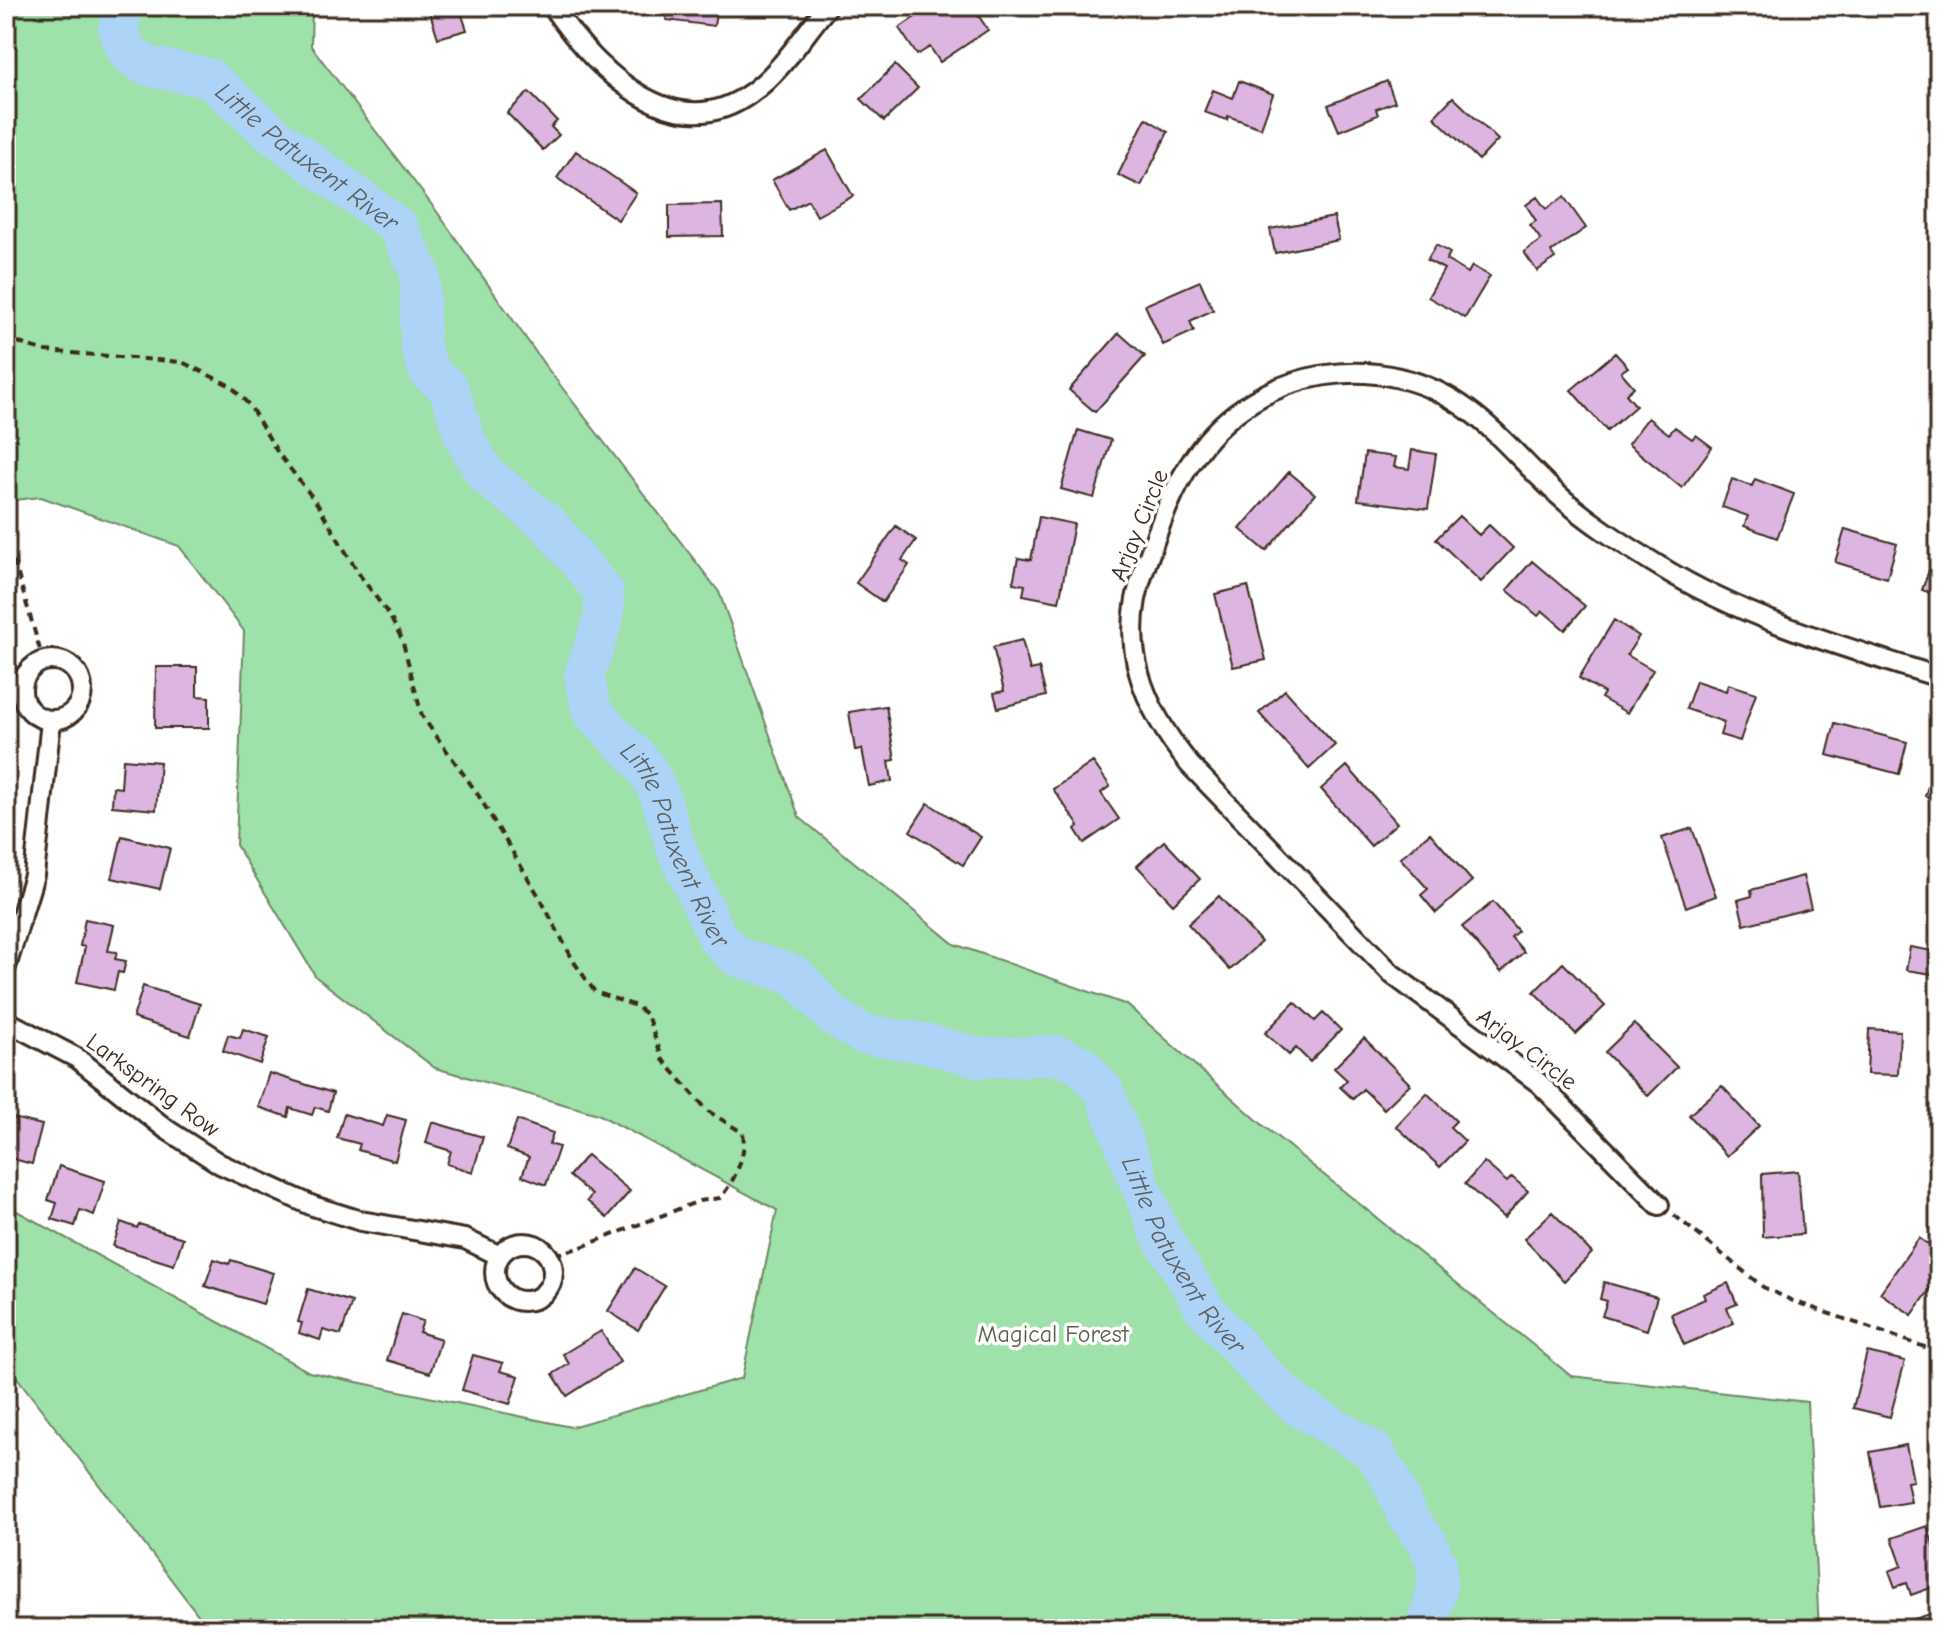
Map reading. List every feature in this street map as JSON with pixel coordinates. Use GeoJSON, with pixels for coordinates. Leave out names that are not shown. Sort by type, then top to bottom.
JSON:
{"type":"FeatureCollection","features":[{"type":"Feature","properties":{"kind":"street"},"geometry":{"type":"LineString","coordinates":[[552,6],[566,27],[601,64],[633,91],[658,106],[681,113],[708,113],[733,105],[754,92],[828,6]]}},
{"type":"Feature","properties":{"kind":"street","name":"Arjay Circle"},"geometry":{"type":"LineString","coordinates":[[1659,1205],[1539,1083],[1424,1001],[1392,974],[1190,765],[1168,738],[1152,714],[1142,687],[1133,630],[1134,599],[1173,490],[1197,452],[1231,416],[1266,394],[1325,374],[1355,372],[1410,378],[1468,410],[1557,495],[1604,531],[1661,567],[1726,602],[1809,636],[1939,677]]}},
{"type":"Feature","properties":{"kind":"street"},"geometry":{"type":"LineString","coordinates":[[57,659],[72,667],[80,678],[82,693],[77,708],[66,717],[51,721],[37,717],[25,706],[21,695],[22,681],[30,667],[43,660],[57,659]]}},
{"type":"Feature","properties":{"kind":"street"},"geometry":{"type":"LineString","coordinates":[[6,967],[34,875],[51,721]]}},
{"type":"Feature","properties":{"kind":"street","name":"Larkspring Row"},"geometry":{"type":"LineString","coordinates":[[6,1021],[77,1058],[166,1129],[220,1164],[313,1206],[361,1221],[465,1239],[500,1256]]}},
{"type":"Feature","properties":{"kind":"street"},"geometry":{"type":"LineString","coordinates":[[520,1243],[530,1243],[549,1256],[554,1276],[550,1287],[529,1302],[515,1300],[497,1284],[495,1272],[500,1256],[520,1243]]}},
{"type":"Feature","properties":{"kind":"path"},"geometry":{"type":"LineString","coordinates":[[6,334],[22,344],[46,351],[182,362],[231,386],[250,406],[278,453],[316,502],[359,574],[389,615],[402,639],[422,716],[477,793],[574,962],[595,992],[636,1006],[647,1015],[663,1060],[708,1111],[743,1133],[745,1144],[741,1161],[720,1198],[699,1201],[579,1248],[549,1256]]}},
{"type":"Feature","properties":{"kind":"path"},"geometry":{"type":"LineString","coordinates":[[6,534],[43,660]]}},
{"type":"Feature","properties":{"kind":"path"},"geometry":{"type":"LineString","coordinates":[[1659,1205],[1763,1287],[1793,1301],[1939,1352]]}},
{"type":"Feature","properties":{"kind":"green space","name":"Magical Forest"},"geometry":{"type":"Polygon","coordinates":[[[6,6],[312,6],[311,46],[435,209],[544,364],[719,592],[799,817],[954,944],[1127,1005],[1265,1127],[1571,1376],[1807,1402],[1819,1629],[209,1629],[6,1363],[6,1205],[309,1372],[571,1427],[742,1378],[777,1210],[598,1114],[435,1068],[316,977],[236,845],[244,631],[179,546],[41,497],[6,501],[6,6]]]}},
{"type":"Feature","properties":{"kind":"building"},"geometry":{"type":"Polygon","coordinates":[[[459,6],[467,30],[438,38],[429,10],[459,6]]]}},
{"type":"Feature","properties":{"kind":"building"},"geometry":{"type":"Polygon","coordinates":[[[667,6],[717,6],[714,26],[666,20],[667,6]]]}},
{"type":"Feature","properties":{"kind":"building"},"geometry":{"type":"Polygon","coordinates":[[[931,6],[972,6],[988,30],[940,62],[930,47],[917,55],[899,28],[931,6]]]}},
{"type":"Feature","properties":{"kind":"building"},"geometry":{"type":"Polygon","coordinates":[[[895,65],[918,88],[884,121],[861,99],[895,65]]]}},
{"type":"Feature","properties":{"kind":"building"},"geometry":{"type":"Polygon","coordinates":[[[1239,81],[1273,94],[1261,128],[1228,116],[1227,120],[1204,112],[1213,90],[1233,98],[1239,81]]]}},
{"type":"Feature","properties":{"kind":"building"},"geometry":{"type":"Polygon","coordinates":[[[1387,81],[1395,102],[1376,109],[1378,115],[1339,131],[1328,105],[1387,81]]]}},
{"type":"Feature","properties":{"kind":"building"},"geometry":{"type":"Polygon","coordinates":[[[529,92],[557,121],[551,127],[559,135],[543,150],[507,113],[529,92]]]}},
{"type":"Feature","properties":{"kind":"building"},"geometry":{"type":"Polygon","coordinates":[[[1453,97],[1498,140],[1479,160],[1434,117],[1453,97]]]}},
{"type":"Feature","properties":{"kind":"building"},"geometry":{"type":"Polygon","coordinates":[[[1146,118],[1168,132],[1141,186],[1118,175],[1146,118]]]}},
{"type":"Feature","properties":{"kind":"building"},"geometry":{"type":"Polygon","coordinates":[[[827,150],[853,196],[817,216],[808,200],[789,210],[772,180],[827,150]]]}},
{"type":"Feature","properties":{"kind":"building"},"geometry":{"type":"Polygon","coordinates":[[[576,151],[636,193],[618,220],[557,178],[576,151]]]}},
{"type":"Feature","properties":{"kind":"building"},"geometry":{"type":"Polygon","coordinates":[[[1537,197],[1546,209],[1564,197],[1586,228],[1551,252],[1555,258],[1537,271],[1524,252],[1541,240],[1530,225],[1536,221],[1526,205],[1537,197]]]}},
{"type":"Feature","properties":{"kind":"building"},"geometry":{"type":"Polygon","coordinates":[[[722,204],[723,236],[669,237],[669,205],[722,204]]]}},
{"type":"Feature","properties":{"kind":"building"},"geometry":{"type":"Polygon","coordinates":[[[1334,217],[1339,240],[1275,253],[1270,229],[1334,217]]]}},
{"type":"Feature","properties":{"kind":"building"},"geometry":{"type":"Polygon","coordinates":[[[1436,245],[1450,253],[1446,260],[1468,273],[1472,266],[1490,276],[1465,318],[1428,297],[1444,269],[1427,260],[1436,245]]]}},
{"type":"Feature","properties":{"kind":"building"},"geometry":{"type":"Polygon","coordinates":[[[1200,281],[1213,310],[1190,321],[1194,331],[1163,345],[1145,305],[1200,281]]]}},
{"type":"Feature","properties":{"kind":"building"},"geometry":{"type":"Polygon","coordinates":[[[1119,333],[1145,356],[1095,412],[1069,390],[1119,333]]]}},
{"type":"Feature","properties":{"kind":"building"},"geometry":{"type":"Polygon","coordinates":[[[1615,353],[1628,367],[1621,372],[1634,387],[1626,394],[1636,406],[1607,431],[1571,390],[1615,353]]]}},
{"type":"Feature","properties":{"kind":"building"},"geometry":{"type":"Polygon","coordinates":[[[1648,418],[1669,434],[1675,427],[1692,439],[1696,435],[1712,447],[1682,488],[1628,444],[1648,418]]]}},
{"type":"Feature","properties":{"kind":"building"},"geometry":{"type":"Polygon","coordinates":[[[1078,430],[1111,440],[1094,498],[1061,489],[1078,430]]]}},
{"type":"Feature","properties":{"kind":"building"},"geometry":{"type":"Polygon","coordinates":[[[1412,450],[1436,454],[1428,509],[1358,500],[1365,453],[1396,457],[1394,467],[1409,469],[1412,450]]]}},
{"type":"Feature","properties":{"kind":"building"},"geometry":{"type":"Polygon","coordinates":[[[1289,472],[1315,494],[1266,551],[1240,529],[1289,472]]]}},
{"type":"Feature","properties":{"kind":"building"},"geometry":{"type":"Polygon","coordinates":[[[1732,479],[1752,486],[1755,479],[1794,494],[1777,538],[1744,526],[1748,516],[1722,507],[1732,479]]]}},
{"type":"Feature","properties":{"kind":"building"},"geometry":{"type":"Polygon","coordinates":[[[1459,516],[1479,535],[1489,525],[1513,548],[1481,582],[1436,539],[1459,516]]]}},
{"type":"Feature","properties":{"kind":"building"},"geometry":{"type":"Polygon","coordinates":[[[1039,517],[1074,524],[1059,602],[1023,595],[1025,585],[1013,583],[1018,558],[1031,560],[1039,517]]]}},
{"type":"Feature","properties":{"kind":"building"},"geometry":{"type":"Polygon","coordinates":[[[896,526],[916,540],[902,560],[909,565],[883,602],[856,583],[896,526]]]}},
{"type":"Feature","properties":{"kind":"building"},"geometry":{"type":"Polygon","coordinates":[[[1845,529],[1897,544],[1887,578],[1835,562],[1845,529]]]}},
{"type":"Feature","properties":{"kind":"building"},"geometry":{"type":"Polygon","coordinates":[[[1939,546],[1939,596],[1922,590],[1939,546]]]}},
{"type":"Feature","properties":{"kind":"building"},"geometry":{"type":"Polygon","coordinates":[[[1532,561],[1585,606],[1565,630],[1543,611],[1538,616],[1507,590],[1532,561]]]}},
{"type":"Feature","properties":{"kind":"building"},"geometry":{"type":"Polygon","coordinates":[[[1248,586],[1266,660],[1233,667],[1215,594],[1248,586]]]}},
{"type":"Feature","properties":{"kind":"building"},"geometry":{"type":"Polygon","coordinates":[[[1614,620],[1639,636],[1627,655],[1653,670],[1627,713],[1601,698],[1604,693],[1579,678],[1614,620]]]}},
{"type":"Feature","properties":{"kind":"building"},"geometry":{"type":"Polygon","coordinates":[[[1022,640],[1030,670],[1039,668],[1046,696],[998,708],[994,693],[1004,691],[993,647],[1022,640]]]}},
{"type":"Feature","properties":{"kind":"building"},"geometry":{"type":"Polygon","coordinates":[[[156,667],[197,667],[197,696],[209,697],[209,728],[155,728],[156,667]]]}},
{"type":"Feature","properties":{"kind":"building"},"geometry":{"type":"Polygon","coordinates":[[[1696,681],[1726,691],[1728,684],[1756,693],[1740,741],[1720,735],[1724,722],[1686,709],[1696,681]]]}},
{"type":"Feature","properties":{"kind":"building"},"geometry":{"type":"Polygon","coordinates":[[[1285,690],[1335,745],[1309,769],[1259,713],[1285,690]]]}},
{"type":"Feature","properties":{"kind":"building"},"geometry":{"type":"Polygon","coordinates":[[[886,706],[895,760],[889,761],[892,781],[869,786],[862,749],[855,750],[849,712],[886,706]]]}},
{"type":"Feature","properties":{"kind":"building"},"geometry":{"type":"Polygon","coordinates":[[[1835,723],[1907,742],[1899,774],[1827,755],[1835,723]]]}},
{"type":"Feature","properties":{"kind":"building"},"geometry":{"type":"Polygon","coordinates":[[[1939,753],[1939,801],[1925,796],[1939,753]]]}},
{"type":"Feature","properties":{"kind":"building"},"geometry":{"type":"Polygon","coordinates":[[[123,759],[160,762],[156,810],[112,806],[113,787],[121,788],[123,759]]]}},
{"type":"Feature","properties":{"kind":"building"},"geometry":{"type":"Polygon","coordinates":[[[1093,762],[1110,786],[1101,793],[1119,819],[1084,843],[1075,829],[1079,826],[1053,789],[1093,762]]]}},
{"type":"Feature","properties":{"kind":"building"},"geometry":{"type":"Polygon","coordinates":[[[1347,766],[1397,823],[1371,846],[1321,789],[1347,766]]]}},
{"type":"Feature","properties":{"kind":"building"},"geometry":{"type":"Polygon","coordinates":[[[928,803],[981,837],[963,865],[910,831],[928,803]]]}},
{"type":"Feature","properties":{"kind":"building"},"geometry":{"type":"Polygon","coordinates":[[[1692,828],[1716,896],[1686,907],[1662,838],[1692,828]]]}},
{"type":"Feature","properties":{"kind":"building"},"geometry":{"type":"Polygon","coordinates":[[[1430,833],[1472,881],[1436,913],[1421,895],[1428,889],[1400,858],[1430,833]]]}},
{"type":"Feature","properties":{"kind":"building"},"geometry":{"type":"Polygon","coordinates":[[[122,836],[170,848],[160,889],[112,878],[122,836]]]}},
{"type":"Feature","properties":{"kind":"building"},"geometry":{"type":"Polygon","coordinates":[[[1164,841],[1200,879],[1173,904],[1137,866],[1164,841]]]}},
{"type":"Feature","properties":{"kind":"building"},"geometry":{"type":"Polygon","coordinates":[[[1803,876],[1811,908],[1744,925],[1738,900],[1752,896],[1751,890],[1803,876]]]}},
{"type":"Feature","properties":{"kind":"building"},"geometry":{"type":"Polygon","coordinates":[[[1219,896],[1261,942],[1230,970],[1188,924],[1219,896]]]}},
{"type":"Feature","properties":{"kind":"building"},"geometry":{"type":"Polygon","coordinates":[[[1493,902],[1518,931],[1511,937],[1524,952],[1501,972],[1462,927],[1493,902]]]}},
{"type":"Feature","properties":{"kind":"building"},"geometry":{"type":"Polygon","coordinates":[[[85,919],[114,925],[108,951],[117,952],[115,959],[126,961],[123,973],[118,972],[114,990],[77,982],[85,947],[80,946],[85,919]]]}},
{"type":"Feature","properties":{"kind":"building"},"geometry":{"type":"Polygon","coordinates":[[[1910,947],[1939,952],[1939,975],[1906,970],[1910,947]]]}},
{"type":"Feature","properties":{"kind":"building"},"geometry":{"type":"Polygon","coordinates":[[[1563,963],[1605,1006],[1576,1034],[1534,992],[1563,963]]]}},
{"type":"Feature","properties":{"kind":"building"},"geometry":{"type":"Polygon","coordinates":[[[143,986],[200,1004],[190,1036],[133,1018],[143,986]]]}},
{"type":"Feature","properties":{"kind":"building"},"geometry":{"type":"Polygon","coordinates":[[[1295,1002],[1315,1021],[1323,1013],[1341,1030],[1310,1062],[1296,1048],[1289,1055],[1265,1033],[1295,1002]]]}},
{"type":"Feature","properties":{"kind":"building"},"geometry":{"type":"Polygon","coordinates":[[[1634,1024],[1677,1067],[1648,1096],[1605,1052],[1634,1024]]]}},
{"type":"Feature","properties":{"kind":"building"},"geometry":{"type":"Polygon","coordinates":[[[243,1029],[269,1037],[260,1064],[223,1051],[228,1035],[240,1038],[243,1029]]]}},
{"type":"Feature","properties":{"kind":"building"},"geometry":{"type":"Polygon","coordinates":[[[1869,1029],[1900,1031],[1898,1075],[1867,1074],[1869,1029]]]}},
{"type":"Feature","properties":{"kind":"building"},"geometry":{"type":"Polygon","coordinates":[[[1364,1038],[1410,1084],[1384,1109],[1363,1089],[1353,1099],[1340,1087],[1347,1080],[1334,1068],[1364,1038]]]}},
{"type":"Feature","properties":{"kind":"building"},"geometry":{"type":"Polygon","coordinates":[[[269,1073],[333,1093],[328,1111],[315,1107],[312,1115],[290,1108],[288,1117],[258,1107],[269,1073]]]}},
{"type":"Feature","properties":{"kind":"building"},"geometry":{"type":"Polygon","coordinates":[[[1722,1086],[1759,1126],[1727,1156],[1689,1115],[1722,1086]]]}},
{"type":"Feature","properties":{"kind":"building"},"geometry":{"type":"Polygon","coordinates":[[[1427,1093],[1456,1121],[1450,1127],[1465,1141],[1440,1167],[1396,1126],[1427,1093]]]}},
{"type":"Feature","properties":{"kind":"building"},"geometry":{"type":"Polygon","coordinates":[[[344,1114],[383,1126],[387,1115],[406,1120],[395,1161],[358,1150],[360,1144],[337,1138],[344,1114]]]}},
{"type":"Feature","properties":{"kind":"building"},"geometry":{"type":"Polygon","coordinates":[[[9,1117],[42,1125],[32,1164],[6,1157],[9,1117]]]}},
{"type":"Feature","properties":{"kind":"building"},"geometry":{"type":"Polygon","coordinates":[[[517,1120],[553,1133],[549,1144],[559,1147],[546,1185],[522,1176],[529,1157],[507,1149],[517,1120]]]}},
{"type":"Feature","properties":{"kind":"building"},"geometry":{"type":"Polygon","coordinates":[[[432,1122],[483,1137],[473,1172],[447,1164],[451,1151],[426,1143],[432,1122]]]}},
{"type":"Feature","properties":{"kind":"building"},"geometry":{"type":"Polygon","coordinates":[[[587,1155],[630,1191],[607,1218],[587,1201],[592,1195],[569,1176],[587,1155]]]}},
{"type":"Feature","properties":{"kind":"building"},"geometry":{"type":"Polygon","coordinates":[[[1484,1162],[1507,1182],[1512,1177],[1528,1191],[1504,1218],[1465,1184],[1484,1162]]]}},
{"type":"Feature","properties":{"kind":"building"},"geometry":{"type":"Polygon","coordinates":[[[59,1166],[105,1181],[94,1215],[80,1210],[75,1226],[52,1219],[57,1203],[48,1200],[59,1166]]]}},
{"type":"Feature","properties":{"kind":"building"},"geometry":{"type":"Polygon","coordinates":[[[1798,1171],[1803,1234],[1763,1237],[1762,1174],[1798,1171]]]}},
{"type":"Feature","properties":{"kind":"building"},"geometry":{"type":"Polygon","coordinates":[[[1552,1212],[1592,1253],[1564,1281],[1524,1239],[1552,1212]]]}},
{"type":"Feature","properties":{"kind":"building"},"geometry":{"type":"Polygon","coordinates":[[[121,1222],[137,1228],[139,1224],[183,1238],[174,1265],[113,1246],[121,1222]]]}},
{"type":"Feature","properties":{"kind":"building"},"geometry":{"type":"Polygon","coordinates":[[[1919,1238],[1939,1252],[1939,1277],[1912,1315],[1880,1293],[1919,1238]]]}},
{"type":"Feature","properties":{"kind":"building"},"geometry":{"type":"Polygon","coordinates":[[[214,1259],[229,1264],[231,1260],[273,1273],[263,1304],[205,1286],[214,1259]]]}},
{"type":"Feature","properties":{"kind":"building"},"geometry":{"type":"Polygon","coordinates":[[[635,1268],[665,1286],[638,1330],[608,1311],[635,1268]]]}},
{"type":"Feature","properties":{"kind":"building"},"geometry":{"type":"Polygon","coordinates":[[[1604,1282],[1657,1297],[1647,1330],[1602,1316],[1607,1301],[1600,1299],[1604,1282]]]}},
{"type":"Feature","properties":{"kind":"building"},"geometry":{"type":"Polygon","coordinates":[[[1728,1283],[1737,1304],[1727,1308],[1734,1323],[1684,1345],[1671,1314],[1705,1299],[1703,1294],[1728,1283]]]}},
{"type":"Feature","properties":{"kind":"building"},"geometry":{"type":"Polygon","coordinates":[[[308,1289],[352,1302],[341,1335],[323,1330],[320,1340],[299,1333],[302,1323],[298,1322],[308,1289]]]}},
{"type":"Feature","properties":{"kind":"building"},"geometry":{"type":"Polygon","coordinates":[[[402,1314],[423,1321],[419,1332],[441,1339],[430,1373],[387,1360],[402,1314]]]}},
{"type":"Feature","properties":{"kind":"building"},"geometry":{"type":"Polygon","coordinates":[[[601,1331],[620,1362],[567,1396],[553,1374],[569,1364],[563,1354],[601,1331]]]}},
{"type":"Feature","properties":{"kind":"building"},"geometry":{"type":"Polygon","coordinates":[[[1867,1352],[1905,1361],[1890,1417],[1853,1408],[1867,1352]]]}},
{"type":"Feature","properties":{"kind":"building"},"geometry":{"type":"Polygon","coordinates":[[[473,1355],[503,1363],[500,1371],[519,1376],[510,1404],[462,1390],[473,1355]]]}},
{"type":"Feature","properties":{"kind":"building"},"geometry":{"type":"Polygon","coordinates":[[[1906,1445],[1913,1481],[1907,1482],[1911,1502],[1880,1507],[1870,1452],[1906,1445]]]}},
{"type":"Feature","properties":{"kind":"building"},"geometry":{"type":"Polygon","coordinates":[[[1927,1526],[1936,1552],[1939,1551],[1939,1585],[1911,1595],[1907,1583],[1895,1587],[1889,1571],[1902,1566],[1892,1538],[1927,1526]]]}},
{"type":"Feature","properties":{"kind":"building"},"geometry":{"type":"Polygon","coordinates":[[[1939,1611],[1939,1629],[1908,1629],[1905,1622],[1939,1611]]]}},
{"type":"Feature","properties":{"kind":"waterway","name":"Little Patuxent River"},"geometry":{"type":"LineString","coordinates":[[123,6],[118,31],[128,53],[147,66],[209,78],[274,135],[397,226],[420,272],[420,346],[429,372],[448,387],[465,439],[486,475],[549,525],[604,592],[604,617],[584,676],[592,712],[644,765],[659,793],[677,851],[718,938],[736,956],[796,976],[831,1014],[862,1034],[925,1043],[979,1058],[1056,1055],[1081,1065],[1103,1090],[1160,1234],[1205,1309],[1260,1371],[1296,1405],[1372,1450],[1390,1477],[1408,1517],[1427,1542],[1437,1565],[1437,1590],[1426,1629]]}}]}
